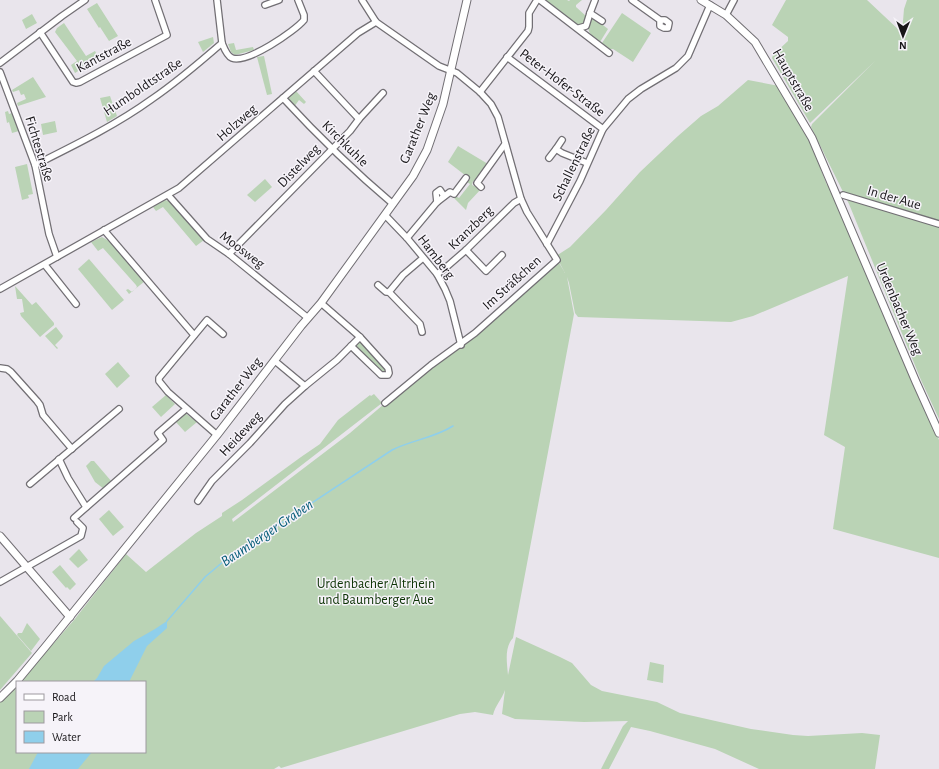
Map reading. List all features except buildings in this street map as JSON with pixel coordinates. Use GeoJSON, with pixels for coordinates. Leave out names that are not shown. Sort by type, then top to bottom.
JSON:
{"type":"FeatureCollection","features":[{"type":"Feature","properties":{"kind":"street"},"geometry":{"type":"LineString","coordinates":[[0,62],[85,0]]}},
{"type":"Feature","properties":{"kind":"street","name":"Kantstraße"},"geometry":{"type":"LineString","coordinates":[[40,32],[73,82],[80,82],[167,35],[155,0]]}},
{"type":"Feature","properties":{"kind":"street"},"geometry":{"type":"LineString","coordinates":[[217,0],[222,43],[229,56],[238,59],[258,52],[272,44],[304,20],[304,15],[298,0]]}},
{"type":"Feature","properties":{"kind":"street"},"geometry":{"type":"LineString","coordinates":[[265,5],[279,0]]}},
{"type":"Feature","properties":{"kind":"street"},"geometry":{"type":"LineString","coordinates":[[362,0],[376,22]]}},
{"type":"Feature","properties":{"kind":"street","name":"Garather Weg"},"geometry":{"type":"LineString","coordinates":[[17,681],[217,435],[320,303],[413,176],[427,150],[443,104],[452,71],[467,0]]}},
{"type":"Feature","properties":{"kind":"street"},"geometry":{"type":"LineString","coordinates":[[480,92],[529,29],[529,13],[537,0]]}},
{"type":"Feature","properties":{"kind":"street"},"geometry":{"type":"LineString","coordinates":[[540,0],[609,52]]}},
{"type":"Feature","properties":{"kind":"street"},"geometry":{"type":"LineString","coordinates":[[588,36],[586,26],[596,0]]}},
{"type":"Feature","properties":{"kind":"street"},"geometry":{"type":"LineString","coordinates":[[632,0],[660,20]]}},
{"type":"Feature","properties":{"kind":"street","name":"Hauptstraße"},"geometry":{"type":"LineString","coordinates":[[701,0],[726,15],[750,36],[765,56],[812,138],[839,195]]}},
{"type":"Feature","properties":{"kind":"street"},"geometry":{"type":"LineString","coordinates":[[726,15],[734,0]]}},
{"type":"Feature","properties":{"kind":"street","name":"Schallenstraße"},"geometry":{"type":"LineString","coordinates":[[547,244],[575,191],[603,129],[628,99],[641,89],[676,68],[688,56],[710,5]]}},
{"type":"Feature","properties":{"kind":"street"},"geometry":{"type":"LineString","coordinates":[[590,13],[602,21]]}},
{"type":"Feature","properties":{"kind":"street","name":"Holzweg"},"geometry":{"type":"LineString","coordinates":[[0,289],[168,195],[196,174],[358,33],[376,22]]}},
{"type":"Feature","properties":{"kind":"street","name":"Im Sträßchen"},"geometry":{"type":"LineString","coordinates":[[376,22],[439,66],[457,73],[492,104],[498,117],[521,198],[527,212],[556,260],[461,345],[431,365],[385,402]]}},
{"type":"Feature","properties":{"kind":"street"},"geometry":{"type":"LineString","coordinates":[[579,28],[586,26]]}},
{"type":"Feature","properties":{"kind":"street","name":"Humboldtstraße"},"geometry":{"type":"LineString","coordinates":[[35,165],[85,140],[151,100],[222,43]]}},
{"type":"Feature","properties":{"kind":"street","name":"Peter-Hofer-Straße"},"geometry":{"type":"LineString","coordinates":[[507,57],[603,129]]}},
{"type":"Feature","properties":{"kind":"street"},"geometry":{"type":"LineString","coordinates":[[314,71],[359,119]]}},
{"type":"Feature","properties":{"kind":"street","name":"Fichtestraße"},"geometry":{"type":"LineString","coordinates":[[0,72],[35,165],[49,234],[57,257]]}},
{"type":"Feature","properties":{"kind":"street","name":"Distelweg"},"geometry":{"type":"LineString","coordinates":[[229,254],[350,131],[359,119],[383,94]]}},
{"type":"Feature","properties":{"kind":"street","name":"Kirchkuhle"},"geometry":{"type":"LineString","coordinates":[[284,98],[332,149],[362,178],[393,204]]}},
{"type":"Feature","properties":{"kind":"street"},"geometry":{"type":"LineString","coordinates":[[549,158],[562,140]]}},
{"type":"Feature","properties":{"kind":"street"},"geometry":{"type":"LineString","coordinates":[[481,187],[477,183],[505,144]]}},
{"type":"Feature","properties":{"kind":"street"},"geometry":{"type":"LineString","coordinates":[[556,148],[562,153],[588,163]]}},
{"type":"Feature","properties":{"kind":"street"},"geometry":{"type":"LineString","coordinates":[[407,238],[437,202],[450,192],[454,194],[466,178]]}},
{"type":"Feature","properties":{"kind":"street","name":"Moosweg"},"geometry":{"type":"LineString","coordinates":[[168,195],[207,239],[229,254],[308,318]]}},
{"type":"Feature","properties":{"kind":"street","name":"In der Aue"},"geometry":{"type":"LineString","coordinates":[[839,195],[939,224]]}},
{"type":"Feature","properties":{"kind":"street","name":"Urdenbacher Weg"},"geometry":{"type":"LineString","coordinates":[[839,195],[916,382],[939,433]]}},
{"type":"Feature","properties":{"kind":"street","name":"Kranzberg"},"geometry":{"type":"LineString","coordinates":[[437,274],[466,250],[521,198]]}},
{"type":"Feature","properties":{"kind":"street","name":"Hamberg"},"geometry":{"type":"LineString","coordinates":[[385,215],[407,238],[437,274],[450,301],[461,345]]}},
{"type":"Feature","properties":{"kind":"street"},"geometry":{"type":"LineString","coordinates":[[104,230],[194,335]]}},
{"type":"Feature","properties":{"kind":"street"},"geometry":{"type":"LineString","coordinates":[[540,232],[544,234],[554,232]]}},
{"type":"Feature","properties":{"kind":"street"},"geometry":{"type":"LineString","coordinates":[[466,250],[486,271],[502,255]]}},
{"type":"Feature","properties":{"kind":"street"},"geometry":{"type":"LineString","coordinates":[[389,292],[403,275],[423,258]]}},
{"type":"Feature","properties":{"kind":"street"},"geometry":{"type":"LineString","coordinates":[[45,264],[76,304]]}},
{"type":"Feature","properties":{"kind":"street"},"geometry":{"type":"LineString","coordinates":[[378,285],[386,292],[389,292],[420,324],[422,332]]}},
{"type":"Feature","properties":{"kind":"street"},"geometry":{"type":"LineString","coordinates":[[320,303],[360,337],[388,368],[388,375],[382,375],[378,372],[351,346]]}},
{"type":"Feature","properties":{"kind":"street"},"geometry":{"type":"LineString","coordinates":[[217,435],[186,409],[162,386],[159,378],[207,320],[223,334]]}},
{"type":"Feature","properties":{"kind":"street","name":"Heideweg"},"geometry":{"type":"LineString","coordinates":[[198,500],[216,478],[241,453],[285,404],[323,372],[360,337]]}},
{"type":"Feature","properties":{"kind":"street"},"geometry":{"type":"LineString","coordinates":[[275,361],[305,386]]}},
{"type":"Feature","properties":{"kind":"street"},"geometry":{"type":"LineString","coordinates":[[0,368],[11,372],[37,401],[43,415],[72,449]]}},
{"type":"Feature","properties":{"kind":"street"},"geometry":{"type":"LineString","coordinates":[[30,484],[119,409]]}},
{"type":"Feature","properties":{"kind":"street"},"geometry":{"type":"LineString","coordinates":[[0,582],[81,536],[83,528],[76,520],[86,508],[163,440],[158,433],[186,409]]}},
{"type":"Feature","properties":{"kind":"street"},"geometry":{"type":"LineString","coordinates":[[59,460],[86,508]]}},
{"type":"Feature","properties":{"kind":"street"},"geometry":{"type":"LineString","coordinates":[[0,536],[70,617]]}},
{"type":"Feature","properties":{"kind":"street","name":"Garather Weg"},"geometry":{"type":"LineString","coordinates":[[0,698],[16,682]]}},
{"type":"Feature","properties":{"kind":"green space"},"geometry":{"type":"Polygon","coordinates":[[[543,0],[582,0],[576,5],[576,7],[586,16],[585,24],[579,27],[543,0]]]}},
{"type":"Feature","properties":{"kind":"green space"},"geometry":{"type":"Polygon","coordinates":[[[786,0],[867,0],[900,31],[899,33],[902,33],[904,9],[907,0],[939,0],[939,419],[921,380],[849,204],[811,127],[812,124],[875,61],[810,123],[772,58],[773,55],[788,41],[788,37],[772,25],[786,0]]]}},
{"type":"Feature","properties":{"kind":"green space"},"geometry":{"type":"Polygon","coordinates":[[[97,3],[118,36],[109,41],[87,9],[97,3]]]}},
{"type":"Feature","properties":{"kind":"green space"},"geometry":{"type":"Polygon","coordinates":[[[622,13],[651,33],[633,62],[602,43],[622,13]]]}},
{"type":"Feature","properties":{"kind":"green space"},"geometry":{"type":"Polygon","coordinates":[[[32,14],[37,23],[26,29],[22,20],[32,14]]]}},
{"type":"Feature","properties":{"kind":"green space"},"geometry":{"type":"Polygon","coordinates":[[[594,18],[608,29],[600,42],[591,35],[588,27],[591,19],[594,18]]]}},
{"type":"Feature","properties":{"kind":"green space"},"geometry":{"type":"Polygon","coordinates":[[[64,23],[86,56],[95,51],[98,57],[82,66],[83,68],[75,73],[71,65],[77,61],[55,32],[57,28],[64,23]]]}},
{"type":"Feature","properties":{"kind":"green space"},"geometry":{"type":"Polygon","coordinates":[[[213,37],[214,43],[203,52],[198,42],[213,37]]]}},
{"type":"Feature","properties":{"kind":"green space"},"geometry":{"type":"Polygon","coordinates":[[[234,43],[236,50],[253,47],[254,50],[235,55],[231,52],[228,44],[234,43]]]}},
{"type":"Feature","properties":{"kind":"green space"},"geometry":{"type":"Polygon","coordinates":[[[264,56],[272,94],[267,95],[257,57],[264,56]]]}},
{"type":"Feature","properties":{"kind":"green space"},"geometry":{"type":"Polygon","coordinates":[[[33,77],[46,97],[18,106],[17,103],[26,99],[24,94],[21,95],[19,90],[13,92],[12,90],[33,77]]]}},
{"type":"Feature","properties":{"kind":"green space","name":"Urdenbacher Altrhein und Baumberger Aue"},"geometry":{"type":"Polygon","coordinates":[[[748,80],[779,86],[805,131],[823,169],[821,170],[827,185],[830,184],[913,383],[939,440],[939,558],[833,529],[845,447],[824,435],[848,276],[753,316],[731,322],[578,317],[575,313],[567,277],[574,314],[513,638],[507,651],[508,675],[516,637],[572,663],[591,685],[602,691],[657,702],[680,713],[751,729],[793,735],[808,736],[862,733],[880,735],[875,769],[759,769],[715,749],[631,727],[609,769],[601,769],[623,726],[628,721],[584,722],[515,719],[502,714],[505,690],[493,715],[475,712],[460,714],[281,768],[279,766],[274,769],[0,769],[0,702],[16,686],[16,753],[146,753],[146,681],[21,681],[74,620],[126,554],[146,572],[196,533],[222,516],[222,513],[320,444],[338,420],[370,395],[371,396],[374,394],[382,403],[232,519],[233,522],[350,433],[404,387],[457,347],[461,348],[558,261],[565,273],[556,256],[570,247],[640,172],[678,136],[701,116],[718,106],[748,80]]]}},
{"type":"Feature","properties":{"kind":"green space"},"geometry":{"type":"Polygon","coordinates":[[[296,91],[306,102],[304,104],[299,100],[294,107],[288,98],[296,91]]]}},
{"type":"Feature","properties":{"kind":"green space"},"geometry":{"type":"Polygon","coordinates":[[[110,96],[117,116],[107,122],[100,98],[110,96]]]}},
{"type":"Feature","properties":{"kind":"green space"},"geometry":{"type":"Polygon","coordinates":[[[8,111],[9,114],[12,113],[19,131],[12,133],[9,122],[7,123],[5,112],[8,111]]]}},
{"type":"Feature","properties":{"kind":"green space"},"geometry":{"type":"Polygon","coordinates":[[[55,121],[57,132],[43,135],[41,124],[55,121]]]}},
{"type":"Feature","properties":{"kind":"green space"},"geometry":{"type":"Polygon","coordinates":[[[458,146],[488,164],[475,182],[473,181],[472,185],[481,189],[468,203],[466,210],[454,198],[456,196],[459,198],[470,184],[467,182],[470,179],[448,162],[458,146]]]}},
{"type":"Feature","properties":{"kind":"green space"},"geometry":{"type":"Polygon","coordinates":[[[27,164],[33,194],[28,195],[29,198],[22,200],[15,167],[27,164]]]}},
{"type":"Feature","properties":{"kind":"green space"},"geometry":{"type":"Polygon","coordinates":[[[265,179],[272,187],[255,202],[247,195],[265,179]]]}},
{"type":"Feature","properties":{"kind":"green space"},"geometry":{"type":"Polygon","coordinates":[[[165,200],[169,201],[204,240],[196,246],[163,207],[156,211],[153,207],[165,200]]]}},
{"type":"Feature","properties":{"kind":"green space"},"geometry":{"type":"Polygon","coordinates":[[[102,237],[109,241],[145,281],[134,290],[137,287],[136,285],[103,248],[98,251],[91,242],[102,237]]]}},
{"type":"Feature","properties":{"kind":"green space"},"geometry":{"type":"Polygon","coordinates":[[[89,259],[124,300],[112,310],[78,269],[89,259]]]}},
{"type":"Feature","properties":{"kind":"green space"},"geometry":{"type":"Polygon","coordinates":[[[15,286],[32,305],[36,302],[54,323],[54,325],[40,337],[21,316],[20,313],[24,312],[22,299],[17,299],[15,286]]]}},
{"type":"Feature","properties":{"kind":"green space"},"geometry":{"type":"Polygon","coordinates":[[[128,289],[132,292],[129,294],[126,290],[128,289]]]}},
{"type":"Feature","properties":{"kind":"green space"},"geometry":{"type":"Polygon","coordinates":[[[56,327],[63,336],[55,345],[58,348],[57,349],[45,336],[56,327]]]}},
{"type":"Feature","properties":{"kind":"green space"},"geometry":{"type":"Polygon","coordinates":[[[362,341],[385,366],[387,372],[385,373],[381,371],[357,349],[357,343],[362,341]]]}},
{"type":"Feature","properties":{"kind":"green space"},"geometry":{"type":"Polygon","coordinates":[[[118,362],[130,376],[117,388],[105,374],[118,362]]]}},
{"type":"Feature","properties":{"kind":"green space"},"geometry":{"type":"Polygon","coordinates":[[[166,395],[175,404],[161,417],[152,407],[166,395]]]}},
{"type":"Feature","properties":{"kind":"green space"},"geometry":{"type":"Polygon","coordinates":[[[185,413],[197,422],[185,432],[175,421],[185,413]]]}},
{"type":"Feature","properties":{"kind":"green space"},"geometry":{"type":"Polygon","coordinates":[[[91,461],[94,461],[112,482],[104,489],[95,482],[86,466],[91,461]]]}},
{"type":"Feature","properties":{"kind":"green space"},"geometry":{"type":"Polygon","coordinates":[[[109,510],[124,527],[113,536],[99,519],[109,510]]]}},
{"type":"Feature","properties":{"kind":"green space"},"geometry":{"type":"Polygon","coordinates":[[[79,549],[88,560],[78,568],[69,559],[79,549]]]}},
{"type":"Feature","properties":{"kind":"green space"},"geometry":{"type":"Polygon","coordinates":[[[60,565],[76,584],[70,590],[67,587],[66,588],[52,572],[60,565]]]}},
{"type":"Feature","properties":{"kind":"green space"},"geometry":{"type":"Polygon","coordinates":[[[0,616],[32,653],[0,690],[0,616]]]}},
{"type":"Feature","properties":{"kind":"green space"},"geometry":{"type":"Polygon","coordinates":[[[27,623],[40,639],[31,651],[17,635],[18,633],[22,633],[27,623]]]}},
{"type":"Feature","properties":{"kind":"green space"},"geometry":{"type":"Polygon","coordinates":[[[650,662],[664,665],[663,683],[647,680],[650,662]]]}},
{"type":"Feature","properties":{"kind":"water"},"geometry":{"type":"Polygon","coordinates":[[[167,621],[167,628],[147,646],[130,681],[94,681],[104,666],[134,641],[167,621]]]}},
{"type":"Feature","properties":{"kind":"water"},"geometry":{"type":"Polygon","coordinates":[[[37,753],[91,753],[78,769],[29,769],[37,753]]]}},
{"type":"Feature","properties":{"kind":"waterway","name":"Baumberger Graben"},"geometry":{"type":"LineString","coordinates":[[167,621],[205,577],[224,561],[392,450],[453,426]]}}]}
